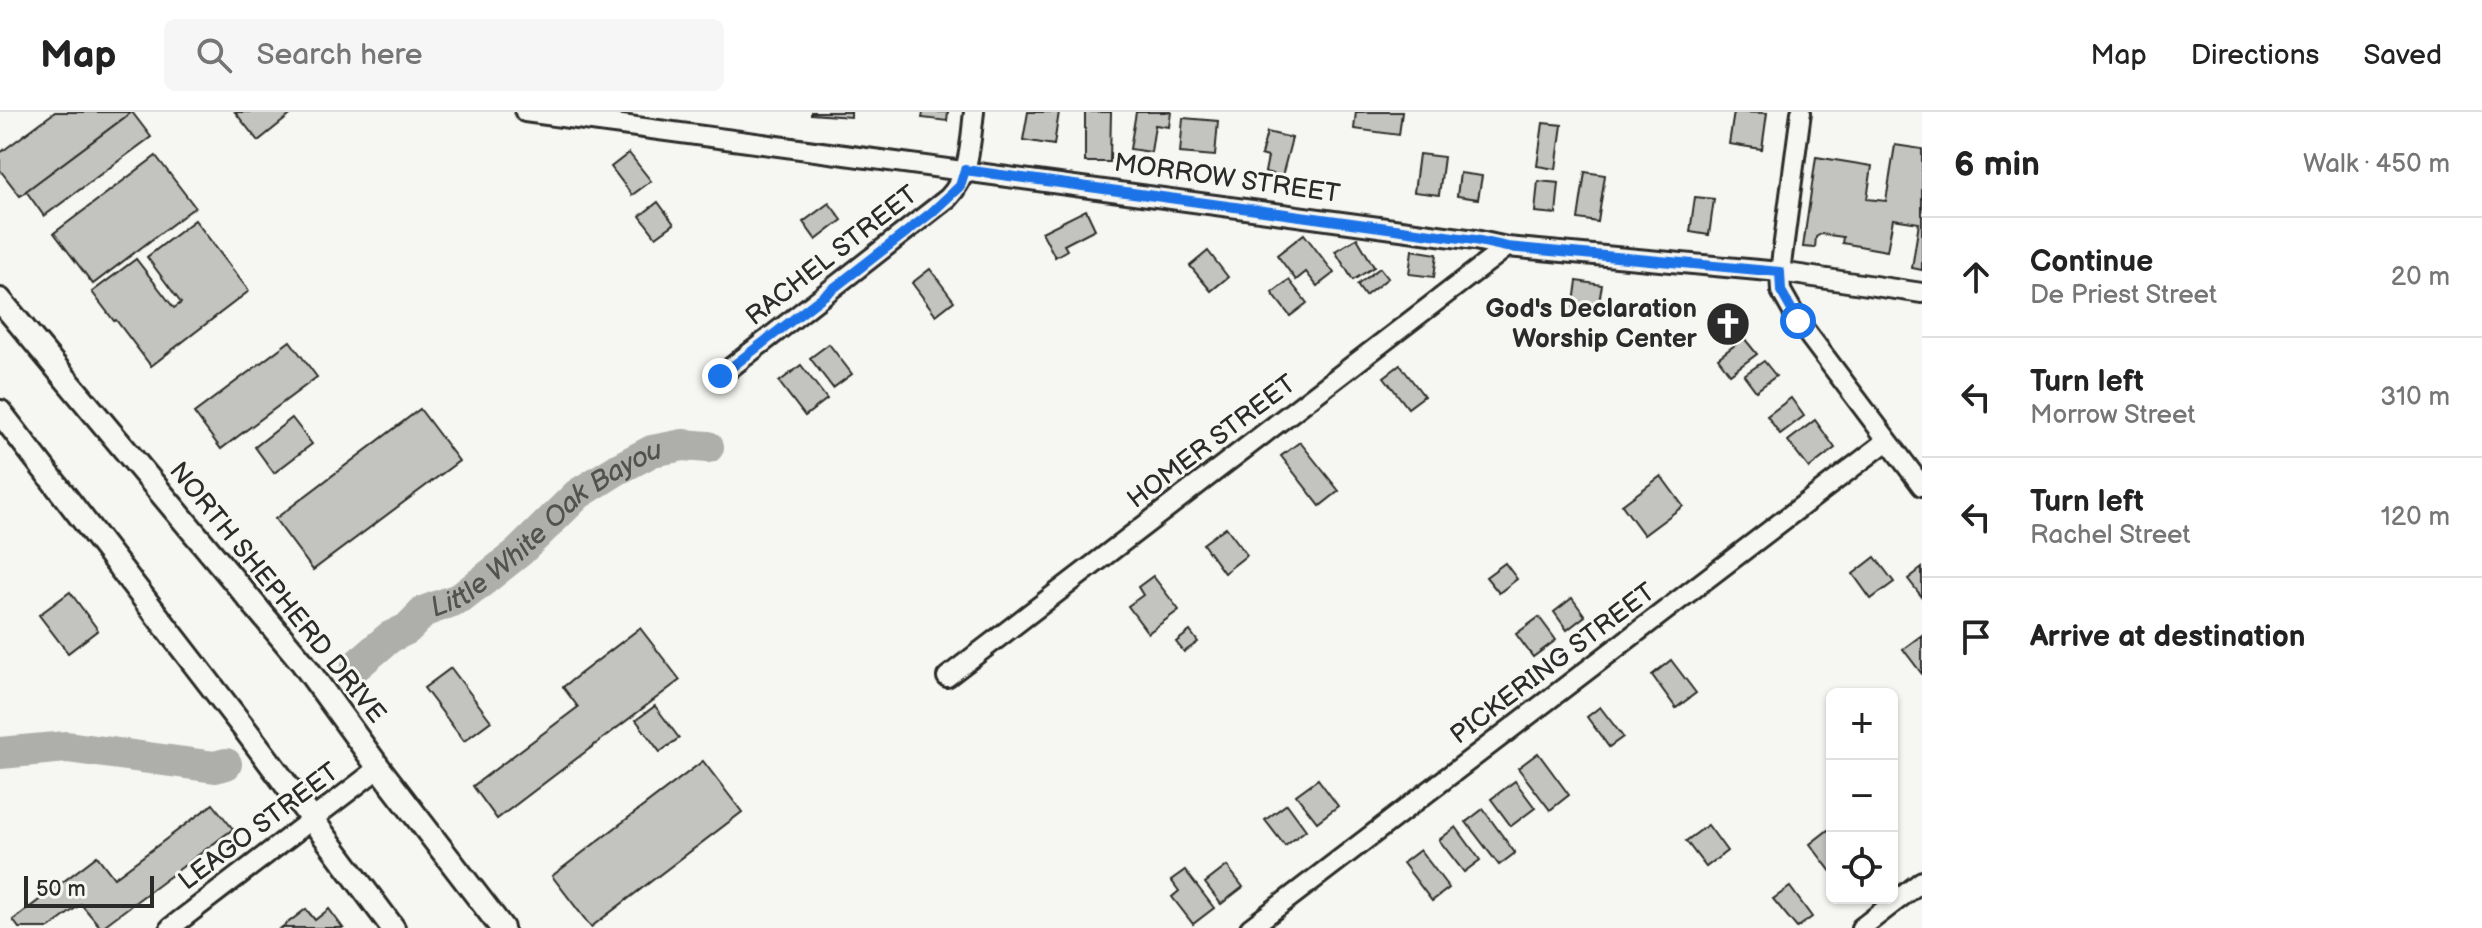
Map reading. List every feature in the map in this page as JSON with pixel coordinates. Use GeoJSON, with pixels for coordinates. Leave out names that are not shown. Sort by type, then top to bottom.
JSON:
{"type":"FeatureCollection","features":[{"type":"Feature","properties":{"kind":"main road","name":"NORTH SHEPHERD DRIVE"},"geometry":{"type":"LineString","coordinates":[[0,300],[302,662],[502,928]]}},
{"type":"Feature","properties":{"kind":"main road"},"geometry":{"type":"LineString","coordinates":[[0,412],[393,928]]}},
{"type":"Feature","properties":{"kind":"street","name":"MORROW STREET"},"geometry":{"type":"LineString","coordinates":[[525,112],[1475,240],[1507,247],[1780,272],[1922,293]]}},
{"type":"Feature","properties":{"kind":"street"},"geometry":{"type":"LineString","coordinates":[[965,170],[974,112]]}},
{"type":"Feature","properties":{"kind":"street"},"geometry":{"type":"LineString","coordinates":[[1801,112],[1780,272],[1781,291],[1798,321],[1922,486]]}},
{"type":"Feature","properties":{"kind":"street","name":"RACHEL STREET"},"geometry":{"type":"LineString","coordinates":[[720,376],[931,213],[960,186],[965,170]]}},
{"type":"Feature","properties":{"kind":"street","name":"HOMER STREET"},"geometry":{"type":"LineString","coordinates":[[947,677],[1507,247]]}},
{"type":"Feature","properties":{"kind":"street","name":"PICKERING STREET"},"geometry":{"type":"LineString","coordinates":[[1250,928],[1887,441]]}},
{"type":"Feature","properties":{"kind":"street","name":"LEAGO STREET"},"geometry":{"type":"LineString","coordinates":[[170,928],[379,768]]}},
{"type":"Feature","properties":{"kind":"street"},"geometry":{"type":"LineString","coordinates":[[1861,928],[1922,881]]}},
{"type":"Feature","properties":{"kind":"building"},"geometry":{"type":"Polygon","coordinates":[[[55,112],[132,112],[20,196],[0,170],[0,153],[55,112]]]}},
{"type":"Feature","properties":{"kind":"building"},"geometry":{"type":"Polygon","coordinates":[[[132,112],[151,137],[44,216],[26,191],[132,112]]]}},
{"type":"Feature","properties":{"kind":"building"},"geometry":{"type":"Polygon","coordinates":[[[235,112],[294,112],[258,141],[235,112]]]}},
{"type":"Feature","properties":{"kind":"building"},"geometry":{"type":"Polygon","coordinates":[[[851,112],[851,117],[811,114],[851,112]]]}},
{"type":"Feature","properties":{"kind":"building"},"geometry":{"type":"Polygon","coordinates":[[[923,112],[948,112],[947,121],[922,118],[923,112]]]}},
{"type":"Feature","properties":{"kind":"building"},"geometry":{"type":"Polygon","coordinates":[[[1028,112],[1059,112],[1054,145],[1023,140],[1028,112]]]}},
{"type":"Feature","properties":{"kind":"building"},"geometry":{"type":"Polygon","coordinates":[[[1085,112],[1111,112],[1110,162],[1085,162],[1085,112]]]}},
{"type":"Feature","properties":{"kind":"building"},"geometry":{"type":"Polygon","coordinates":[[[1136,112],[1171,112],[1169,127],[1155,125],[1151,152],[1130,149],[1136,112]]]}},
{"type":"Feature","properties":{"kind":"building"},"geometry":{"type":"Polygon","coordinates":[[[1356,112],[1402,112],[1399,135],[1354,129],[1356,112]]]}},
{"type":"Feature","properties":{"kind":"building"},"geometry":{"type":"Polygon","coordinates":[[[1734,112],[1767,113],[1762,149],[1729,144],[1734,112]]]}},
{"type":"Feature","properties":{"kind":"building"},"geometry":{"type":"Polygon","coordinates":[[[1183,118],[1218,121],[1215,156],[1180,153],[1183,118]]]}},
{"type":"Feature","properties":{"kind":"building"},"geometry":{"type":"Polygon","coordinates":[[[1543,123],[1562,125],[1556,169],[1537,166],[1543,123]]]}},
{"type":"Feature","properties":{"kind":"building"},"geometry":{"type":"Polygon","coordinates":[[[1267,132],[1292,138],[1282,176],[1265,172],[1268,157],[1261,155],[1267,132]]]}},
{"type":"Feature","properties":{"kind":"building"},"geometry":{"type":"Polygon","coordinates":[[[1895,145],[1922,149],[1922,270],[1912,268],[1919,223],[1893,219],[1887,251],[1842,243],[1843,237],[1821,234],[1816,237],[1815,248],[1803,247],[1816,157],[1872,166],[1867,199],[1886,201],[1895,145]]]}},
{"type":"Feature","properties":{"kind":"building"},"geometry":{"type":"Polygon","coordinates":[[[629,153],[651,181],[632,195],[611,167],[629,153]]]}},
{"type":"Feature","properties":{"kind":"building"},"geometry":{"type":"Polygon","coordinates":[[[1419,154],[1444,157],[1439,195],[1414,192],[1419,154]]]}},
{"type":"Feature","properties":{"kind":"building"},"geometry":{"type":"Polygon","coordinates":[[[156,156],[195,207],[93,284],[54,233],[156,156]]]}},
{"type":"Feature","properties":{"kind":"building"},"geometry":{"type":"Polygon","coordinates":[[[1585,172],[1605,175],[1598,222],[1578,219],[1585,172]]]}},
{"type":"Feature","properties":{"kind":"building"},"geometry":{"type":"Polygon","coordinates":[[[1460,173],[1482,176],[1478,199],[1457,196],[1460,173]]]}},
{"type":"Feature","properties":{"kind":"building"},"geometry":{"type":"Polygon","coordinates":[[[1538,181],[1559,183],[1556,214],[1535,212],[1538,181]]]}},
{"type":"Feature","properties":{"kind":"building"},"geometry":{"type":"Polygon","coordinates":[[[1695,197],[1714,199],[1709,235],[1690,232],[1695,197]]]}},
{"type":"Feature","properties":{"kind":"building"},"geometry":{"type":"Polygon","coordinates":[[[658,202],[674,224],[656,237],[640,216],[658,202]]]}},
{"type":"Feature","properties":{"kind":"building"},"geometry":{"type":"Polygon","coordinates":[[[829,203],[842,220],[816,240],[803,222],[829,203]]]}},
{"type":"Feature","properties":{"kind":"building"},"geometry":{"type":"Polygon","coordinates":[[[1086,210],[1095,229],[1064,245],[1067,250],[1055,257],[1042,232],[1086,210]]]}},
{"type":"Feature","properties":{"kind":"building"},"geometry":{"type":"Polygon","coordinates":[[[195,220],[249,291],[151,366],[92,292],[136,259],[174,308],[181,303],[147,257],[195,220]]]}},
{"type":"Feature","properties":{"kind":"building"},"geometry":{"type":"Polygon","coordinates":[[[1304,234],[1334,273],[1317,286],[1306,272],[1296,280],[1277,255],[1304,234]]]}},
{"type":"Feature","properties":{"kind":"building"},"geometry":{"type":"Polygon","coordinates":[[[1357,238],[1374,267],[1353,280],[1335,251],[1357,238]]]}},
{"type":"Feature","properties":{"kind":"building"},"geometry":{"type":"Polygon","coordinates":[[[1412,250],[1437,254],[1434,277],[1409,274],[1412,250]]]}},
{"type":"Feature","properties":{"kind":"building"},"geometry":{"type":"Polygon","coordinates":[[[1208,251],[1228,277],[1211,291],[1190,266],[1208,251]]]}},
{"type":"Feature","properties":{"kind":"building"},"geometry":{"type":"Polygon","coordinates":[[[1380,268],[1388,278],[1365,296],[1357,285],[1380,268]]]}},
{"type":"Feature","properties":{"kind":"building"},"geometry":{"type":"Polygon","coordinates":[[[930,269],[954,301],[936,315],[912,283],[930,269]]]}},
{"type":"Feature","properties":{"kind":"building"},"geometry":{"type":"Polygon","coordinates":[[[1289,280],[1307,303],[1290,316],[1272,293],[1289,280]]]}},
{"type":"Feature","properties":{"kind":"building"},"geometry":{"type":"Polygon","coordinates":[[[1577,281],[1602,285],[1597,314],[1573,310],[1577,281]]]}},
{"type":"Feature","properties":{"kind":"building","name":"God's Declaration Worship Center"},"geometry":{"type":"Polygon","coordinates":[[[1735,307],[1746,321],[1721,340],[1710,326],[1735,307]]]}},
{"type":"Feature","properties":{"kind":"building"},"geometry":{"type":"Polygon","coordinates":[[[1744,338],[1757,354],[1730,374],[1718,358],[1744,338]]]}},
{"type":"Feature","properties":{"kind":"building"},"geometry":{"type":"Polygon","coordinates":[[[290,341],[317,377],[221,449],[194,413],[290,341]]]}},
{"type":"Feature","properties":{"kind":"building"},"geometry":{"type":"Polygon","coordinates":[[[829,344],[852,374],[833,388],[810,358],[829,344]]]}},
{"type":"Feature","properties":{"kind":"building"},"geometry":{"type":"Polygon","coordinates":[[[1764,361],[1776,376],[1756,391],[1744,375],[1764,361]]]}},
{"type":"Feature","properties":{"kind":"building"},"geometry":{"type":"Polygon","coordinates":[[[801,365],[827,399],[805,416],[779,382],[801,365]]]}},
{"type":"Feature","properties":{"kind":"building"},"geometry":{"type":"Polygon","coordinates":[[[1400,365],[1424,396],[1408,408],[1384,377],[1400,365]]]}},
{"type":"Feature","properties":{"kind":"building"},"geometry":{"type":"Polygon","coordinates":[[[1791,398],[1804,416],[1780,434],[1767,416],[1791,398]]]}},
{"type":"Feature","properties":{"kind":"building"},"geometry":{"type":"Polygon","coordinates":[[[420,409],[459,461],[313,570],[275,519],[420,409]]]}},
{"type":"Feature","properties":{"kind":"building"},"geometry":{"type":"Polygon","coordinates":[[[292,418],[312,444],[274,473],[255,447],[292,418]]]}},
{"type":"Feature","properties":{"kind":"building"},"geometry":{"type":"Polygon","coordinates":[[[1815,420],[1835,448],[1809,468],[1788,441],[1815,420]]]}},
{"type":"Feature","properties":{"kind":"building"},"geometry":{"type":"Polygon","coordinates":[[[1300,442],[1339,491],[1320,506],[1281,456],[1300,442]]]}},
{"type":"Feature","properties":{"kind":"building"},"geometry":{"type":"Polygon","coordinates":[[[1661,476],[1683,506],[1644,535],[1622,505],[1661,476]]]}},
{"type":"Feature","properties":{"kind":"building"},"geometry":{"type":"Polygon","coordinates":[[[1226,527],[1247,555],[1224,573],[1203,544],[1226,527]]]}},
{"type":"Feature","properties":{"kind":"building"},"geometry":{"type":"Polygon","coordinates":[[[1875,557],[1894,582],[1871,599],[1853,574],[1875,557]]]}},
{"type":"Feature","properties":{"kind":"building"},"geometry":{"type":"Polygon","coordinates":[[[1505,563],[1517,579],[1499,593],[1486,577],[1505,563]]]}},
{"type":"Feature","properties":{"kind":"building"},"geometry":{"type":"Polygon","coordinates":[[[1922,568],[1922,597],[1908,579],[1922,568]]]}},
{"type":"Feature","properties":{"kind":"building"},"geometry":{"type":"Polygon","coordinates":[[[1153,576],[1179,610],[1148,633],[1128,606],[1143,595],[1138,587],[1153,576]]]}},
{"type":"Feature","properties":{"kind":"building"},"geometry":{"type":"Polygon","coordinates":[[[70,592],[98,630],[68,653],[39,615],[70,592]]]}},
{"type":"Feature","properties":{"kind":"building"},"geometry":{"type":"Polygon","coordinates":[[[1572,598],[1585,616],[1567,630],[1554,612],[1572,598]]]}},
{"type":"Feature","properties":{"kind":"building"},"geometry":{"type":"Polygon","coordinates":[[[1539,617],[1556,640],[1533,657],[1516,634],[1539,617]]]}},
{"type":"Feature","properties":{"kind":"building"},"geometry":{"type":"Polygon","coordinates":[[[640,628],[680,680],[497,819],[473,786],[578,707],[563,687],[640,628]]]}},
{"type":"Feature","properties":{"kind":"building"},"geometry":{"type":"Polygon","coordinates":[[[1190,631],[1198,642],[1184,652],[1176,642],[1190,631]]]}},
{"type":"Feature","properties":{"kind":"building"},"geometry":{"type":"Polygon","coordinates":[[[1922,635],[1922,674],[1903,649],[1922,635]]]}},
{"type":"Feature","properties":{"kind":"building"},"geometry":{"type":"Polygon","coordinates":[[[1671,660],[1696,693],[1676,708],[1652,675],[1671,660]]]}},
{"type":"Feature","properties":{"kind":"building"},"geometry":{"type":"Polygon","coordinates":[[[451,668],[491,721],[464,741],[424,688],[451,668]]]}},
{"type":"Feature","properties":{"kind":"building"},"geometry":{"type":"Polygon","coordinates":[[[655,706],[679,738],[660,752],[636,720],[655,706]]]}},
{"type":"Feature","properties":{"kind":"building"},"geometry":{"type":"Polygon","coordinates":[[[1600,707],[1623,737],[1609,747],[1587,717],[1600,707]]]}},
{"type":"Feature","properties":{"kind":"building"},"geometry":{"type":"Polygon","coordinates":[[[1538,753],[1569,795],[1550,810],[1518,768],[1538,753]]]}},
{"type":"Feature","properties":{"kind":"building"},"geometry":{"type":"Polygon","coordinates":[[[703,761],[742,812],[591,927],[552,876],[703,761]]]}},
{"type":"Feature","properties":{"kind":"building"},"geometry":{"type":"Polygon","coordinates":[[[1318,779],[1338,806],[1317,822],[1296,795],[1318,779]]]}},
{"type":"Feature","properties":{"kind":"building"},"geometry":{"type":"Polygon","coordinates":[[[1515,781],[1535,808],[1511,826],[1491,799],[1515,781]]]}},
{"type":"Feature","properties":{"kind":"building"},"geometry":{"type":"Polygon","coordinates":[[[213,804],[233,829],[101,928],[81,904],[49,928],[19,928],[13,920],[97,856],[114,878],[213,804]]]}},
{"type":"Feature","properties":{"kind":"building"},"geometry":{"type":"Polygon","coordinates":[[[1287,804],[1306,830],[1285,846],[1265,820],[1287,804]]]}},
{"type":"Feature","properties":{"kind":"building"},"geometry":{"type":"Polygon","coordinates":[[[1483,809],[1515,853],[1499,865],[1466,822],[1483,809]]]}},
{"type":"Feature","properties":{"kind":"building"},"geometry":{"type":"Polygon","coordinates":[[[1708,825],[1727,851],[1706,867],[1686,841],[1708,825]]]}},
{"type":"Feature","properties":{"kind":"building"},"geometry":{"type":"Polygon","coordinates":[[[1456,827],[1480,860],[1464,872],[1439,840],[1456,827]]]}},
{"type":"Feature","properties":{"kind":"building"},"geometry":{"type":"Polygon","coordinates":[[[1826,832],[1826,865],[1810,844],[1826,832]]]}},
{"type":"Feature","properties":{"kind":"building"},"geometry":{"type":"Polygon","coordinates":[[[1420,850],[1449,888],[1432,901],[1403,863],[1420,850]]]}},
{"type":"Feature","properties":{"kind":"building"},"geometry":{"type":"Polygon","coordinates":[[[1227,866],[1243,887],[1221,904],[1205,883],[1227,866]]]}},
{"type":"Feature","properties":{"kind":"building"},"geometry":{"type":"Polygon","coordinates":[[[1185,870],[1214,908],[1193,924],[1172,897],[1179,891],[1171,880],[1185,870]]]}},
{"type":"Feature","properties":{"kind":"building"},"geometry":{"type":"Polygon","coordinates":[[[1790,887],[1812,917],[1797,928],[1773,899],[1790,887]]]}},
{"type":"Feature","properties":{"kind":"building"},"geometry":{"type":"Polygon","coordinates":[[[306,909],[315,920],[329,909],[343,928],[281,928],[306,909]]]}},
{"type":"Feature","properties":{"kind":"waterway","name":"Little White Oak Bayou"},"geometry":{"type":"LineString","coordinates":[[357,665],[390,637],[407,629],[425,611],[461,598],[519,552],[578,494],[618,469],[652,451],[683,445],[708,447]]}},
{"type":"Feature","properties":{"kind":"waterway","name":"Little White Oak Bayou"},"geometry":{"type":"LineString","coordinates":[[0,753],[67,747],[215,767],[226,764]]}},
{"type":"Feature","properties":{"kind":"place","name":"God's Declaration Worship Center"},"geometry":{"type":"Point","coordinates":[1728,324]}},
{"type":"Feature","properties":{"kind":"route"},"geometry":{"type":"LineString","coordinates":[[720,376],[931,213],[960,186],[965,170],[1475,240],[1507,247],[1780,272],[1781,291],[1798,321]]}}]}
